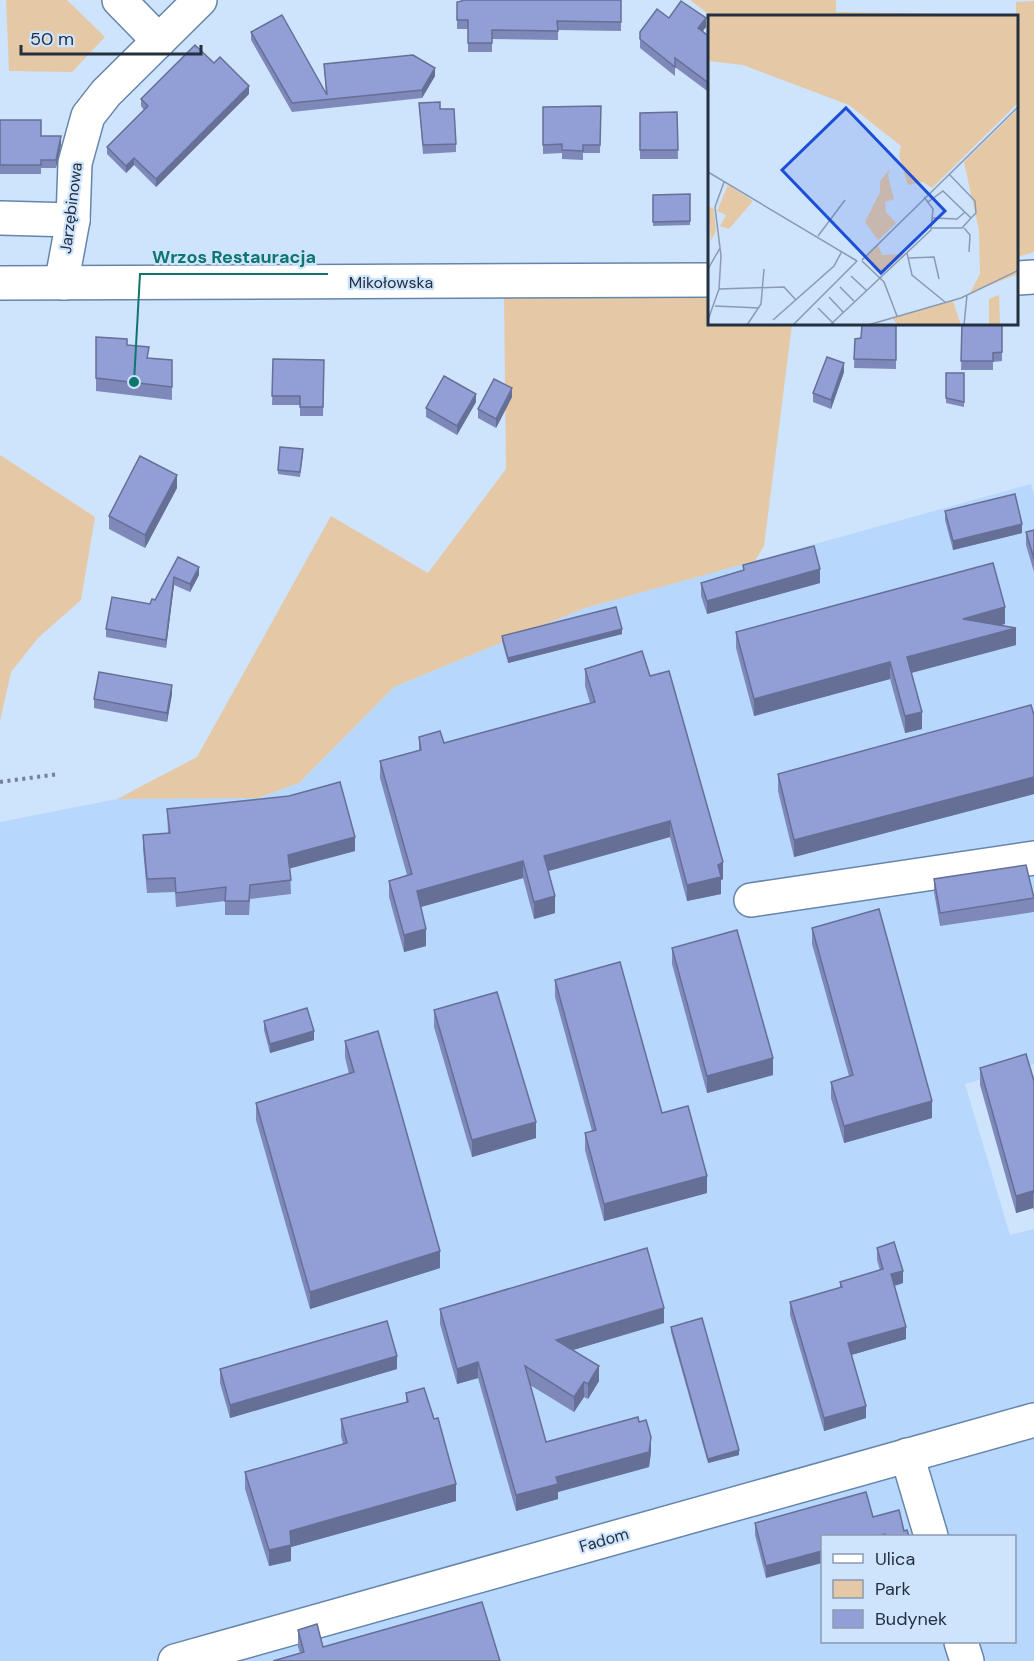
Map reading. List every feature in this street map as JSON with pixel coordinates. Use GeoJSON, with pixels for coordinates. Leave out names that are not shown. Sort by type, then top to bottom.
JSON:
{"type":"FeatureCollection","features":[{"type":"Feature","properties":{"kind":"street"},"geometry":{"type":"LineString","coordinates":[[119,0],[159,40]]}},
{"type":"Feature","properties":{"kind":"street","name":"Jarzębinowa"},"geometry":{"type":"LineString","coordinates":[[64,283],[73,220],[75,163],[88,116],[106,93],[200,0]]}},
{"type":"Feature","properties":{"kind":"street"},"geometry":{"type":"LineString","coordinates":[[0,218],[73,220]]}},
{"type":"Feature","properties":{"kind":"street","name":"Mikołowska"},"geometry":{"type":"LineString","coordinates":[[0,283],[708,280]]}},
{"type":"Feature","properties":{"kind":"street"},"geometry":{"type":"LineString","coordinates":[[751,900],[1034,858]]}},
{"type":"Feature","properties":{"kind":"street","name":"Fadom"},"geometry":{"type":"LineString","coordinates":[[175,1661],[1034,1420]]}},
{"type":"Feature","properties":{"kind":"street"},"geometry":{"type":"LineString","coordinates":[[907,1455],[931,1535]]}},
{"type":"Feature","properties":{"kind":"street"},"geometry":{"type":"LineString","coordinates":[[962,1643],[967,1661]]}},
{"type":"Feature","properties":{"kind":"path"},"geometry":{"type":"LineString","coordinates":[[0,782],[59,774]]}},
{"type":"Feature","properties":{"kind":"shaded area"},"geometry":{"type":"Polygon","coordinates":[[[1031,484],[1034,495],[1034,1064],[965,1084],[1010,1235],[1034,1229],[1034,1661],[0,1661],[0,822],[117,799],[258,798],[299,783],[394,687],[585,608],[1031,484]]]}},
{"type":"Feature","properties":{"kind":"green space"},"geometry":{"type":"Polygon","coordinates":[[[6,0],[67,0],[105,37],[72,72],[9,71],[6,0]]]}},
{"type":"Feature","properties":{"kind":"green space"},"geometry":{"type":"Polygon","coordinates":[[[690,0],[836,0],[836,12],[1016,15],[710,15],[690,0]]]}},
{"type":"Feature","properties":{"kind":"green space"},"geometry":{"type":"Polygon","coordinates":[[[1034,1],[1034,252],[1019,257],[1019,15],[1016,15],[1016,2],[1034,1]]]}},
{"type":"Feature","properties":{"kind":"green space"},"geometry":{"type":"Polygon","coordinates":[[[708,293],[708,326],[792,326],[764,546],[755,561],[585,608],[394,687],[299,783],[258,798],[117,799],[197,757],[331,516],[428,573],[506,469],[504,294],[708,293]]]}},
{"type":"Feature","properties":{"kind":"green space"},"geometry":{"type":"Polygon","coordinates":[[[0,455],[95,517],[81,600],[38,638],[11,672],[0,721],[0,455]]]}},
{"type":"Feature","properties":{"kind":"building"},"geometry":{"type":"Polygon","coordinates":[[[462,0],[621,0],[621,22],[557,21],[558,31],[492,30],[492,43],[468,43],[468,20],[457,20],[457,2],[462,0]]]}},
{"type":"Feature","properties":{"kind":"building"},"geometry":{"type":"Polygon","coordinates":[[[681,1],[706,18],[698,28],[708,36],[708,83],[675,58],[675,67],[640,39],[640,32],[657,9],[669,18],[681,1]]]}},
{"type":"Feature","properties":{"kind":"building"},"geometry":{"type":"Polygon","coordinates":[[[282,15],[327,95],[324,64],[413,55],[435,68],[422,90],[292,103],[251,32],[282,15]]]}},
{"type":"Feature","properties":{"kind":"building"},"geometry":{"type":"Polygon","coordinates":[[[195,45],[214,63],[220,57],[249,86],[156,179],[134,158],[126,166],[107,147],[148,106],[141,99],[195,45]]]}},
{"type":"Feature","properties":{"kind":"building"},"geometry":{"type":"Polygon","coordinates":[[[440,102],[440,109],[454,109],[456,144],[423,145],[419,103],[440,102]]]}},
{"type":"Feature","properties":{"kind":"building"},"geometry":{"type":"Polygon","coordinates":[[[601,106],[600,145],[583,145],[583,151],[562,150],[562,144],[543,145],[543,107],[601,106]]]}},
{"type":"Feature","properties":{"kind":"building"},"geometry":{"type":"Polygon","coordinates":[[[677,112],[678,150],[640,150],[640,113],[677,112]]]}},
{"type":"Feature","properties":{"kind":"building"},"geometry":{"type":"Polygon","coordinates":[[[0,120],[41,120],[41,136],[61,136],[56,160],[41,160],[41,165],[0,165],[0,120]]]}},
{"type":"Feature","properties":{"kind":"building"},"geometry":{"type":"Polygon","coordinates":[[[690,194],[690,221],[653,222],[653,195],[690,194]]]}},
{"type":"Feature","properties":{"kind":"building"},"geometry":{"type":"Polygon","coordinates":[[[862,326],[896,326],[896,360],[854,359],[855,339],[861,338],[862,326]]]}},
{"type":"Feature","properties":{"kind":"building"},"geometry":{"type":"Polygon","coordinates":[[[962,326],[1002,326],[1002,352],[993,353],[993,361],[961,361],[962,326]]]}},
{"type":"Feature","properties":{"kind":"building"},"geometry":{"type":"Polygon","coordinates":[[[96,337],[127,339],[127,345],[149,347],[147,358],[172,360],[172,387],[96,378],[96,337]]]}},
{"type":"Feature","properties":{"kind":"building"},"geometry":{"type":"Polygon","coordinates":[[[827,357],[844,363],[831,400],[813,393],[827,357]]]}},
{"type":"Feature","properties":{"kind":"building"},"geometry":{"type":"Polygon","coordinates":[[[273,359],[324,360],[323,407],[300,407],[300,396],[272,396],[273,359]]]}},
{"type":"Feature","properties":{"kind":"building"},"geometry":{"type":"Polygon","coordinates":[[[946,373],[964,373],[964,402],[946,398],[946,373]]]}},
{"type":"Feature","properties":{"kind":"building"},"geometry":{"type":"Polygon","coordinates":[[[444,376],[476,394],[457,426],[426,408],[444,376]]]}},
{"type":"Feature","properties":{"kind":"building"},"geometry":{"type":"Polygon","coordinates":[[[494,379],[512,388],[496,419],[478,409],[494,379]]]}},
{"type":"Feature","properties":{"kind":"building"},"geometry":{"type":"Polygon","coordinates":[[[280,447],[303,449],[300,472],[278,470],[280,447]]]}},
{"type":"Feature","properties":{"kind":"building"},"geometry":{"type":"Polygon","coordinates":[[[140,456],[177,475],[145,535],[109,516],[140,456]]]}},
{"type":"Feature","properties":{"kind":"building"},"geometry":{"type":"Polygon","coordinates":[[[1015,494],[1022,524],[953,541],[945,511],[1015,494]]]}},
{"type":"Feature","properties":{"kind":"building"},"geometry":{"type":"Polygon","coordinates":[[[1034,530],[1034,559],[1026,532],[1034,530]]]}},
{"type":"Feature","properties":{"kind":"building"},"geometry":{"type":"Polygon","coordinates":[[[814,546],[820,569],[707,601],[701,583],[744,570],[743,565],[814,546]]]}},
{"type":"Feature","properties":{"kind":"building"},"geometry":{"type":"Polygon","coordinates":[[[178,557],[199,567],[190,584],[174,577],[166,640],[106,629],[112,597],[150,604],[152,599],[155,600],[178,557]]]}},
{"type":"Feature","properties":{"kind":"building"},"geometry":{"type":"Polygon","coordinates":[[[993,563],[1005,607],[963,619],[1016,628],[907,657],[922,712],[905,716],[890,662],[754,699],[736,632],[993,563]]]}},
{"type":"Feature","properties":{"kind":"building"},"geometry":{"type":"Polygon","coordinates":[[[616,607],[622,629],[508,658],[502,636],[616,607]]]}},
{"type":"Feature","properties":{"kind":"building"},"geometry":{"type":"Polygon","coordinates":[[[642,651],[650,676],[669,671],[723,862],[718,865],[721,877],[687,885],[670,821],[544,856],[555,896],[534,902],[523,861],[417,891],[426,929],[404,935],[389,881],[412,874],[380,761],[421,750],[419,737],[440,731],[444,743],[595,702],[585,669],[642,651]]]}},
{"type":"Feature","properties":{"kind":"building"},"geometry":{"type":"Polygon","coordinates":[[[99,672],[172,685],[167,713],[94,699],[99,672]]]}},
{"type":"Feature","properties":{"kind":"building"},"geometry":{"type":"Polygon","coordinates":[[[1031,705],[1034,715],[1034,777],[794,840],[778,774],[1031,705]]]}},
{"type":"Feature","properties":{"kind":"building"},"geometry":{"type":"Polygon","coordinates":[[[340,782],[355,837],[288,855],[291,880],[250,885],[249,901],[225,901],[226,887],[176,893],[175,878],[147,879],[143,835],[170,833],[167,809],[289,796],[340,782]]]}},
{"type":"Feature","properties":{"kind":"building"},"geometry":{"type":"Polygon","coordinates":[[[1026,865],[1034,898],[940,913],[934,879],[1026,865]]]}},
{"type":"Feature","properties":{"kind":"building"},"geometry":{"type":"Polygon","coordinates":[[[879,909],[932,1101],[844,1126],[831,1082],[853,1075],[812,928],[879,909]]]}},
{"type":"Feature","properties":{"kind":"building"},"geometry":{"type":"Polygon","coordinates":[[[737,930],[773,1058],[707,1076],[672,948],[737,930]]]}},
{"type":"Feature","properties":{"kind":"building"},"geometry":{"type":"Polygon","coordinates":[[[620,962],[662,1113],[688,1106],[707,1176],[604,1204],[585,1133],[596,1130],[555,980],[620,962]]]}},
{"type":"Feature","properties":{"kind":"building"},"geometry":{"type":"Polygon","coordinates":[[[497,992],[536,1122],[472,1140],[434,1010],[497,992]]]}},
{"type":"Feature","properties":{"kind":"building"},"geometry":{"type":"Polygon","coordinates":[[[307,1008],[314,1031],[270,1044],[264,1021],[307,1008]]]}},
{"type":"Feature","properties":{"kind":"building"},"geometry":{"type":"Polygon","coordinates":[[[378,1031],[440,1251],[310,1292],[256,1103],[354,1072],[345,1041],[378,1031]]]}},
{"type":"Feature","properties":{"kind":"building"},"geometry":{"type":"Polygon","coordinates":[[[1026,1054],[1034,1081],[1034,1194],[1033,1191],[1016,1196],[980,1068],[1026,1054]]]}},
{"type":"Feature","properties":{"kind":"building"},"geometry":{"type":"Polygon","coordinates":[[[894,1242],[903,1271],[891,1274],[906,1327],[848,1343],[866,1406],[824,1418],[790,1302],[842,1287],[840,1282],[883,1269],[877,1248],[894,1242]]]}},
{"type":"Feature","properties":{"kind":"building"},"geometry":{"type":"Polygon","coordinates":[[[647,1248],[664,1308],[556,1340],[599,1366],[588,1384],[584,1382],[574,1397],[525,1366],[546,1442],[638,1417],[639,1422],[646,1420],[651,1437],[649,1452],[556,1477],[558,1484],[516,1495],[478,1362],[457,1369],[440,1309],[647,1248]]]}},
{"type":"Feature","properties":{"kind":"building"},"geometry":{"type":"Polygon","coordinates":[[[702,1318],[739,1450],[708,1459],[671,1327],[702,1318]]]}},
{"type":"Feature","properties":{"kind":"building"},"geometry":{"type":"Polygon","coordinates":[[[387,1321],[397,1356],[230,1405],[220,1369],[387,1321]]]}},
{"type":"Feature","properties":{"kind":"building"},"geometry":{"type":"Polygon","coordinates":[[[424,1388],[434,1419],[438,1418],[456,1484],[290,1531],[291,1545],[269,1550],[245,1472],[347,1443],[341,1419],[408,1402],[406,1393],[424,1388]]]}},
{"type":"Feature","properties":{"kind":"building"},"geometry":{"type":"Polygon","coordinates":[[[866,1492],[873,1517],[899,1510],[904,1531],[907,1530],[909,1535],[821,1535],[821,1551],[766,1566],[755,1523],[866,1492]]]}},
{"type":"Feature","properties":{"kind":"building"},"geometry":{"type":"Polygon","coordinates":[[[482,1602],[500,1661],[273,1661],[304,1652],[298,1630],[317,1624],[323,1647],[482,1602]]]}},
{"type":"Feature","properties":{"kind":"place","name":"Wrzos Restauracja"},"geometry":{"type":"Point","coordinates":[134,382]}}]}
